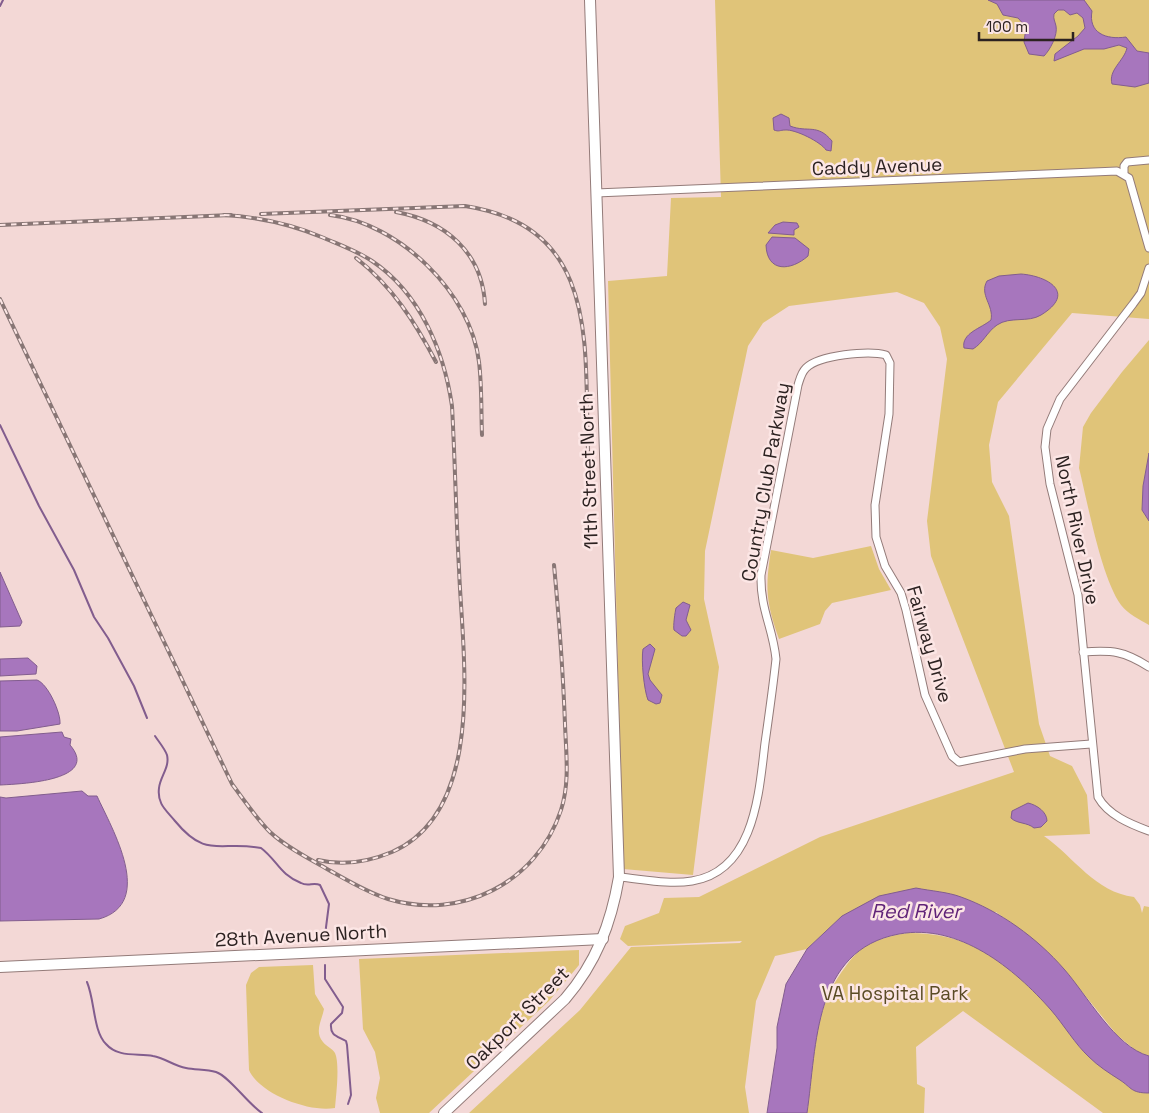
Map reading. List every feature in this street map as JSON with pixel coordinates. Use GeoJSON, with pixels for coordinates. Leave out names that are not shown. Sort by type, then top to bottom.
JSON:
{"type":"FeatureCollection","features":[{"type":"Feature","properties":{"kind":"street","name":"11th Street North"},"geometry":{"type":"LineString","coordinates":[[590,0],[619,877],[614,906],[603,939]]}},
{"type":"Feature","properties":{"kind":"street"},"geometry":{"type":"LineString","coordinates":[[1149,160],[1127,162],[1124,166],[1124,173],[1129,178],[1149,248]]}},
{"type":"Feature","properties":{"kind":"street","name":"Caddy Avenue"},"geometry":{"type":"LineString","coordinates":[[596,193],[1117,171],[1124,173]]}},
{"type":"Feature","properties":{"kind":"street","name":"North River Drive"},"geometry":{"type":"LineString","coordinates":[[1149,268],[1141,293],[1060,399],[1047,429],[1045,447],[1046,464],[1075,580],[1096,787],[1104,806],[1112,814],[1149,831]]}},
{"type":"Feature","properties":{"kind":"street","name":"Country Club Parkway"},"geometry":{"type":"LineString","coordinates":[[619,877],[692,881],[706,876],[721,868],[733,857],[749,830],[758,794],[776,659],[774,644],[762,604],[761,575],[799,380],[806,368],[814,362],[876,352],[886,355]]}},
{"type":"Feature","properties":{"kind":"street","name":"Fairway Drive"},"geometry":{"type":"LineString","coordinates":[[886,355],[890,363],[889,414],[876,505],[876,537],[885,566],[900,593],[906,610],[926,695],[952,756],[959,762],[1025,749],[1091,744]]}},
{"type":"Feature","properties":{"kind":"street"},"geometry":{"type":"LineString","coordinates":[[1083,652],[1117,651],[1129,654],[1149,667]]}},
{"type":"Feature","properties":{"kind":"street","name":"28th Avenue North"},"geometry":{"type":"LineString","coordinates":[[0,967],[603,939]]}},
{"type":"Feature","properties":{"kind":"street","name":"Oakport Street"},"geometry":{"type":"LineString","coordinates":[[444,1113],[566,1000],[590,967],[603,939]]}},
{"type":"Feature","properties":{"kind":"green space"},"geometry":{"type":"Polygon","coordinates":[[[715,0],[1149,0],[1149,319],[1072,313],[998,402],[989,445],[992,482],[1009,516],[1039,724],[1050,756],[1072,766],[1087,795],[1090,834],[1044,836],[1097,881],[1120,894],[1134,897],[1140,905],[1142,913],[1144,906],[1149,907],[1149,1056],[1140,1054],[1117,1035],[1063,968],[1026,935],[996,912],[842,916],[807,949],[775,956],[756,1001],[745,1087],[749,1113],[469,1113],[580,1010],[631,947],[740,943],[742,941],[628,946],[620,939],[625,926],[659,913],[664,898],[699,897],[820,837],[1014,772],[931,556],[927,521],[947,359],[940,327],[924,303],[897,292],[789,306],[763,323],[748,346],[705,551],[704,599],[719,667],[693,875],[623,869],[608,281],[667,276],[671,198],[721,197],[715,0]]]}},
{"type":"Feature","properties":{"kind":"green space"},"geometry":{"type":"Polygon","coordinates":[[[1149,340],[1149,453],[1143,486],[1142,510],[1149,521],[1149,625],[1127,611],[1114,593],[1101,559],[1079,468],[1083,427],[1091,413],[1122,372],[1149,340]]]}},
{"type":"Feature","properties":{"kind":"green space"},"geometry":{"type":"Polygon","coordinates":[[[871,546],[879,569],[891,590],[832,603],[825,611],[820,624],[779,639],[771,615],[767,585],[771,550],[813,558],[871,546]]]}},
{"type":"Feature","properties":{"kind":"green space","name":"VA Hospital Park"},"geometry":{"type":"Polygon","coordinates":[[[908,933],[938,935],[957,940],[976,947],[1003,964],[1051,1009],[1093,1061],[1132,1089],[1149,1093],[1149,1113],[1103,1113],[963,1011],[916,1047],[917,1084],[925,1088],[924,1113],[807,1113],[816,1036],[827,1000],[835,983],[850,960],[865,947],[882,939],[908,933]]]}},
{"type":"Feature","properties":{"kind":"green space"},"geometry":{"type":"Polygon","coordinates":[[[579,950],[579,965],[549,1001],[429,1113],[380,1113],[376,1098],[380,1078],[375,1052],[363,1029],[359,959],[579,950]]]}},
{"type":"Feature","properties":{"kind":"green space"},"geometry":{"type":"Polygon","coordinates":[[[313,965],[315,994],[324,1009],[319,1026],[319,1034],[323,1042],[334,1051],[336,1058],[335,1108],[312,1108],[286,1100],[263,1087],[249,1070],[246,985],[251,973],[259,967],[313,965]]]}},
{"type":"Feature","properties":{"kind":"water"},"geometry":{"type":"Polygon","coordinates":[[[988,0],[1084,0],[1092,11],[1091,19],[1096,30],[1105,36],[1126,37],[1137,51],[1149,53],[1149,83],[1135,87],[1112,84],[1112,74],[1127,48],[1119,45],[1104,49],[1084,49],[1054,61],[1055,54],[1085,28],[1083,18],[1077,13],[1070,15],[1064,10],[1058,10],[1054,14],[1056,34],[1049,50],[1044,56],[1029,54],[1024,42],[1026,27],[1018,18],[1003,15],[997,4],[988,0]]]}},
{"type":"Feature","properties":{"kind":"water"},"geometry":{"type":"Polygon","coordinates":[[[781,114],[789,118],[790,126],[817,130],[827,135],[832,141],[831,151],[826,150],[819,143],[801,134],[789,130],[774,130],[773,118],[781,114]]]}},
{"type":"Feature","properties":{"kind":"water"},"geometry":{"type":"Polygon","coordinates":[[[783,222],[797,223],[799,227],[794,230],[794,235],[768,233],[775,225],[783,222]]]}},
{"type":"Feature","properties":{"kind":"water"},"geometry":{"type":"Polygon","coordinates":[[[772,237],[795,238],[809,249],[808,256],[794,265],[781,267],[775,265],[767,254],[766,245],[772,237]]]}},
{"type":"Feature","properties":{"kind":"water"},"geometry":{"type":"Polygon","coordinates":[[[1021,274],[1041,278],[1055,287],[1058,293],[1057,300],[1052,307],[1041,315],[1030,319],[1002,322],[973,349],[964,348],[966,338],[973,331],[991,320],[991,310],[985,291],[987,281],[999,276],[1021,274]]]}},
{"type":"Feature","properties":{"kind":"water"},"geometry":{"type":"Polygon","coordinates":[[[1149,453],[1149,521],[1142,510],[1143,486],[1149,453]]]}},
{"type":"Feature","properties":{"kind":"water"},"geometry":{"type":"Polygon","coordinates":[[[0,572],[22,622],[20,626],[0,627],[0,572]]]}},
{"type":"Feature","properties":{"kind":"water"},"geometry":{"type":"Polygon","coordinates":[[[683,602],[690,605],[686,620],[691,630],[686,636],[682,636],[674,630],[676,608],[683,602]]]}},
{"type":"Feature","properties":{"kind":"water"},"geometry":{"type":"Polygon","coordinates":[[[650,644],[655,649],[648,674],[650,680],[662,695],[660,703],[656,704],[648,700],[643,675],[643,649],[650,644]]]}},
{"type":"Feature","properties":{"kind":"water"},"geometry":{"type":"Polygon","coordinates":[[[28,658],[37,666],[36,674],[0,676],[0,659],[28,658]]]}},
{"type":"Feature","properties":{"kind":"water"},"geometry":{"type":"Polygon","coordinates":[[[37,680],[45,687],[53,699],[60,724],[17,731],[0,731],[0,681],[37,680]]]}},
{"type":"Feature","properties":{"kind":"water"},"geometry":{"type":"Polygon","coordinates":[[[62,732],[64,737],[71,739],[70,745],[77,757],[75,766],[67,773],[39,781],[0,785],[0,737],[62,732]]]}},
{"type":"Feature","properties":{"kind":"water"},"geometry":{"type":"Polygon","coordinates":[[[82,791],[88,796],[97,796],[112,827],[125,864],[127,882],[125,898],[116,910],[99,919],[0,921],[0,797],[82,791]]]}},
{"type":"Feature","properties":{"kind":"water"},"geometry":{"type":"Polygon","coordinates":[[[1028,803],[1038,807],[1047,818],[1047,821],[1041,827],[1034,828],[1011,818],[1012,811],[1028,803]]]}},
{"type":"Feature","properties":{"kind":"water","name":"Red River"},"geometry":{"type":"Polygon","coordinates":[[[916,888],[951,894],[976,903],[1004,918],[1030,936],[1064,969],[1113,1031],[1137,1051],[1149,1056],[1149,1093],[1132,1090],[1092,1060],[1036,994],[1020,979],[984,952],[964,942],[943,935],[921,932],[899,934],[871,943],[850,959],[835,980],[824,1004],[818,1031],[807,1113],[767,1113],[777,1048],[777,1027],[786,984],[807,949],[842,916],[879,896],[916,888]]]}},
{"type":"Feature","properties":{"kind":"waterway"},"geometry":{"type":"LineString","coordinates":[[0,6],[3,0]]}},
{"type":"Feature","properties":{"kind":"waterway"},"geometry":{"type":"LineString","coordinates":[[0,425],[39,506],[74,570],[94,617],[108,638],[134,686],[147,718]]}},
{"type":"Feature","properties":{"kind":"waterway"},"geometry":{"type":"LineString","coordinates":[[155,736],[168,759],[160,784],[159,794],[161,803],[168,813],[196,841],[205,845],[261,848],[283,872],[294,880],[308,885],[320,885],[329,904],[325,935]]}},
{"type":"Feature","properties":{"kind":"waterway"},"geometry":{"type":"LineString","coordinates":[[325,965],[325,979],[343,1007],[342,1013],[331,1024],[331,1028],[337,1037],[346,1041],[347,1045],[351,1095],[348,1104]]}},
{"type":"Feature","properties":{"kind":"waterway"},"geometry":{"type":"LineString","coordinates":[[87,982],[96,1024],[102,1038],[111,1048],[122,1053],[157,1057],[177,1066],[216,1072],[227,1079],[262,1113]]}},
{"type":"Feature","properties":{"kind":"railway"},"geometry":{"type":"LineString","coordinates":[[261,214],[465,206],[509,218],[541,238],[563,265],[576,297],[583,333],[586,371],[588,451]]}},
{"type":"Feature","properties":{"kind":"railway"},"geometry":{"type":"LineString","coordinates":[[396,212],[414,216],[430,223],[445,231],[458,242],[477,269],[485,304]]}},
{"type":"Feature","properties":{"kind":"railway"},"geometry":{"type":"LineString","coordinates":[[224,215],[250,217],[275,222],[312,233],[360,254],[389,274],[404,289],[427,325],[443,365],[452,406],[464,684],[463,726],[456,766],[443,802],[423,831],[392,852],[374,858],[346,863],[318,860]]}},
{"type":"Feature","properties":{"kind":"railway"},"geometry":{"type":"LineString","coordinates":[[0,225],[231,215]]}},
{"type":"Feature","properties":{"kind":"railway"},"geometry":{"type":"LineString","coordinates":[[330,215],[356,221],[381,232],[405,247],[447,287],[462,311],[473,336],[480,371],[482,435]]}},
{"type":"Feature","properties":{"kind":"railway"},"geometry":{"type":"LineString","coordinates":[[356,258],[381,280],[392,293],[420,333],[436,362]]}},
{"type":"Feature","properties":{"kind":"railway"},"geometry":{"type":"LineString","coordinates":[[0,299],[232,784],[260,821],[276,837],[305,856],[364,889],[388,899],[415,904],[442,905],[468,900],[493,890],[515,876],[534,858],[550,836],[564,799],[567,767],[562,664],[554,565]]}}]}
